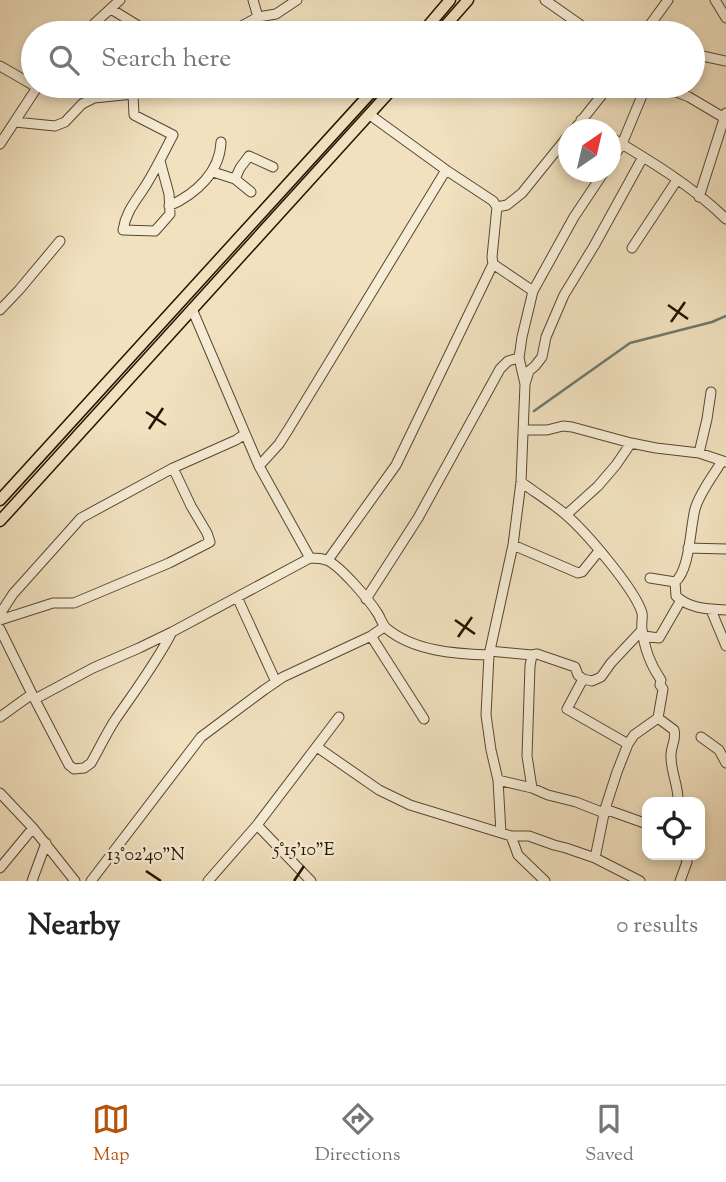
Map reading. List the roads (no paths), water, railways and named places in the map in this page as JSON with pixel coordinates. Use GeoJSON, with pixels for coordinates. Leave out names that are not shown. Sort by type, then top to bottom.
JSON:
{"type":"FeatureCollection","features":[{"type":"Feature","properties":{"kind":"main road"},"geometry":{"type":"LineString","coordinates":[[432,21],[450,0]]}},
{"type":"Feature","properties":{"kind":"main road"},"geometry":{"type":"LineString","coordinates":[[450,21],[468,0]]}},
{"type":"Feature","properties":{"kind":"main road"},"geometry":{"type":"LineString","coordinates":[[0,500],[366,98]]}},
{"type":"Feature","properties":{"kind":"main road"},"geometry":{"type":"LineString","coordinates":[[0,521],[385,98]]}},
{"type":"Feature","properties":{"kind":"street"},"geometry":{"type":"LineString","coordinates":[[97,21],[120,0]]}},
{"type":"Feature","properties":{"kind":"street"},"geometry":{"type":"LineString","coordinates":[[253,0],[258,17]]}},
{"type":"Feature","properties":{"kind":"street"},"geometry":{"type":"LineString","coordinates":[[251,21],[276,14],[297,0]]}},
{"type":"Feature","properties":{"kind":"street"},"geometry":{"type":"LineString","coordinates":[[545,0],[575,21]]}},
{"type":"Feature","properties":{"kind":"street"},"geometry":{"type":"LineString","coordinates":[[653,21],[668,0]]}},
{"type":"Feature","properties":{"kind":"street"},"geometry":{"type":"LineString","coordinates":[[715,0],[726,18]]}},
{"type":"Feature","properties":{"kind":"street"},"geometry":{"type":"LineString","coordinates":[[111,9],[130,21]]}},
{"type":"Feature","properties":{"kind":"street"},"geometry":{"type":"LineString","coordinates":[[705,57],[726,61]]}},
{"type":"Feature","properties":{"kind":"street"},"geometry":{"type":"LineString","coordinates":[[0,66],[21,78]]}},
{"type":"Feature","properties":{"kind":"street"},"geometry":{"type":"LineString","coordinates":[[0,144],[29,98]]}},
{"type":"Feature","properties":{"kind":"street"},"geometry":{"type":"LineString","coordinates":[[15,122],[55,127],[65,122],[82,104],[94,98]]}},
{"type":"Feature","properties":{"kind":"street"},"geometry":{"type":"LineString","coordinates":[[133,98],[134,115],[173,135],[146,186],[130,209],[123,230],[155,230],[170,214],[169,194],[160,161]]}},
{"type":"Feature","properties":{"kind":"street"},"geometry":{"type":"LineString","coordinates":[[583,119],[599,98]]}},
{"type":"Feature","properties":{"kind":"street"},"geometry":{"type":"LineString","coordinates":[[641,98],[622,144],[677,180],[726,219]]}},
{"type":"Feature","properties":{"kind":"street"},"geometry":{"type":"LineString","coordinates":[[691,98],[726,117],[699,197]]}},
{"type":"Feature","properties":{"kind":"street"},"geometry":{"type":"LineString","coordinates":[[328,560],[396,465],[493,264],[497,207],[489,197],[446,170],[370,115]]}},
{"type":"Feature","properties":{"kind":"street"},"geometry":{"type":"LineString","coordinates":[[169,206],[180,201],[213,172],[220,155],[221,142]]}},
{"type":"Feature","properties":{"kind":"street"},"geometry":{"type":"LineString","coordinates":[[497,207],[507,205],[522,193],[558,149]]}},
{"type":"Feature","properties":{"kind":"street"},"geometry":{"type":"LineString","coordinates":[[235,179],[249,156],[273,167]]}},
{"type":"Feature","properties":{"kind":"street"},"geometry":{"type":"LineString","coordinates":[[525,384],[529,371],[541,356],[564,295],[643,157]]}},
{"type":"Feature","properties":{"kind":"street"},"geometry":{"type":"LineString","coordinates":[[259,466],[288,430],[446,170]]}},
{"type":"Feature","properties":{"kind":"street"},"geometry":{"type":"LineString","coordinates":[[213,172],[235,179],[251,192]]}},
{"type":"Feature","properties":{"kind":"street"},"geometry":{"type":"LineString","coordinates":[[632,248],[677,180]]}},
{"type":"Feature","properties":{"kind":"street"},"geometry":{"type":"LineString","coordinates":[[501,833],[498,780],[486,715],[490,653],[513,545],[521,482],[525,384],[519,358],[522,337],[533,291],[574,217],[597,182]]}},
{"type":"Feature","properties":{"kind":"street"},"geometry":{"type":"LineString","coordinates":[[0,310],[60,241]]}},
{"type":"Feature","properties":{"kind":"street"},"geometry":{"type":"LineString","coordinates":[[493,264],[533,291]]}},
{"type":"Feature","properties":{"kind":"street"},"geometry":{"type":"LineString","coordinates":[[192,309],[259,466],[310,558]]}},
{"type":"Feature","properties":{"kind":"street"},"geometry":{"type":"LineString","coordinates":[[366,599],[418,518],[500,369],[508,361],[519,358]]}},
{"type":"Feature","properties":{"kind":"street"},"geometry":{"type":"LineString","coordinates":[[699,453],[711,392]]}},
{"type":"Feature","properties":{"kind":"street"},"geometry":{"type":"LineString","coordinates":[[524,430],[547,430],[563,426],[656,448],[699,453],[724,461],[695,508],[681,577],[675,582],[650,578]]}},
{"type":"Feature","properties":{"kind":"street"},"geometry":{"type":"LineString","coordinates":[[0,614],[13,594],[81,518],[173,468],[245,434]]}},
{"type":"Feature","properties":{"kind":"street"},"geometry":{"type":"LineString","coordinates":[[566,515],[598,486],[631,443]]}},
{"type":"Feature","properties":{"kind":"street"},"geometry":{"type":"LineString","coordinates":[[0,620],[53,603],[74,603],[169,563],[211,542],[173,468]]}},
{"type":"Feature","properties":{"kind":"street"},"geometry":{"type":"LineString","coordinates":[[521,482],[566,515],[624,583],[642,615],[648,656],[663,689],[657,718],[634,735],[628,744],[605,811],[595,858]]}},
{"type":"Feature","properties":{"kind":"street"},"geometry":{"type":"LineString","coordinates":[[513,545],[578,573],[582,572],[599,551]]}},
{"type":"Feature","properties":{"kind":"street"},"geometry":{"type":"LineString","coordinates":[[688,548],[726,549]]}},
{"type":"Feature","properties":{"kind":"street"},"geometry":{"type":"LineString","coordinates":[[0,716],[93,668],[139,649],[310,558],[328,560],[350,579],[378,614],[384,627],[404,639],[440,651],[537,654],[575,667],[583,679],[592,681],[601,677],[611,663],[643,633]]}},
{"type":"Feature","properties":{"kind":"street"},"geometry":{"type":"LineString","coordinates":[[675,582],[676,596],[690,605],[726,610]]}},
{"type":"Feature","properties":{"kind":"street"},"geometry":{"type":"LineString","coordinates":[[237,597],[276,682]]}},
{"type":"Feature","properties":{"kind":"street"},"geometry":{"type":"LineString","coordinates":[[643,633],[659,638],[681,600]]}},
{"type":"Feature","properties":{"kind":"street"},"geometry":{"type":"LineString","coordinates":[[712,610],[726,646]]}},
{"type":"Feature","properties":{"kind":"street"},"geometry":{"type":"LineString","coordinates":[[91,881],[201,737],[276,682],[371,636],[384,627]]}},
{"type":"Feature","properties":{"kind":"street"},"geometry":{"type":"LineString","coordinates":[[0,629],[33,697],[69,765],[74,769],[84,768],[90,763],[172,632]]}},
{"type":"Feature","properties":{"kind":"street"},"geometry":{"type":"LineString","coordinates":[[371,636],[424,719]]}},
{"type":"Feature","properties":{"kind":"street"},"geometry":{"type":"LineString","coordinates":[[532,788],[527,738],[530,666],[533,655]]}},
{"type":"Feature","properties":{"kind":"street"},"geometry":{"type":"LineString","coordinates":[[583,679],[567,709],[628,744]]}},
{"type":"Feature","properties":{"kind":"street"},"geometry":{"type":"LineString","coordinates":[[208,881],[257,825],[339,717]]}},
{"type":"Feature","properties":{"kind":"street"},"geometry":{"type":"LineString","coordinates":[[657,718],[674,730],[676,736],[670,758],[679,797]]}},
{"type":"Feature","properties":{"kind":"street"},"geometry":{"type":"LineString","coordinates":[[701,737],[719,750],[726,763]]}},
{"type":"Feature","properties":{"kind":"street"},"geometry":{"type":"LineString","coordinates":[[317,747],[379,790],[410,805],[511,836],[529,836],[595,858],[640,881]]}},
{"type":"Feature","properties":{"kind":"street"},"geometry":{"type":"LineString","coordinates":[[498,780],[642,822]]}},
{"type":"Feature","properties":{"kind":"street"},"geometry":{"type":"LineString","coordinates":[[0,793],[46,843],[75,881]]}},
{"type":"Feature","properties":{"kind":"street"},"geometry":{"type":"LineString","coordinates":[[257,825],[311,881]]}},
{"type":"Feature","properties":{"kind":"street"},"geometry":{"type":"LineString","coordinates":[[0,868],[33,828]]}},
{"type":"Feature","properties":{"kind":"street"},"geometry":{"type":"LineString","coordinates":[[511,836],[518,855],[545,881]]}},
{"type":"Feature","properties":{"kind":"street"},"geometry":{"type":"LineString","coordinates":[[32,881],[46,843]]}},
{"type":"Feature","properties":{"kind":"street"},"geometry":{"type":"LineString","coordinates":[[680,881],[686,860]]}},
{"type":"Feature","properties":{"kind":"waterway"},"geometry":{"type":"LineString","coordinates":[[534,411],[630,343],[726,316]]}}]}
